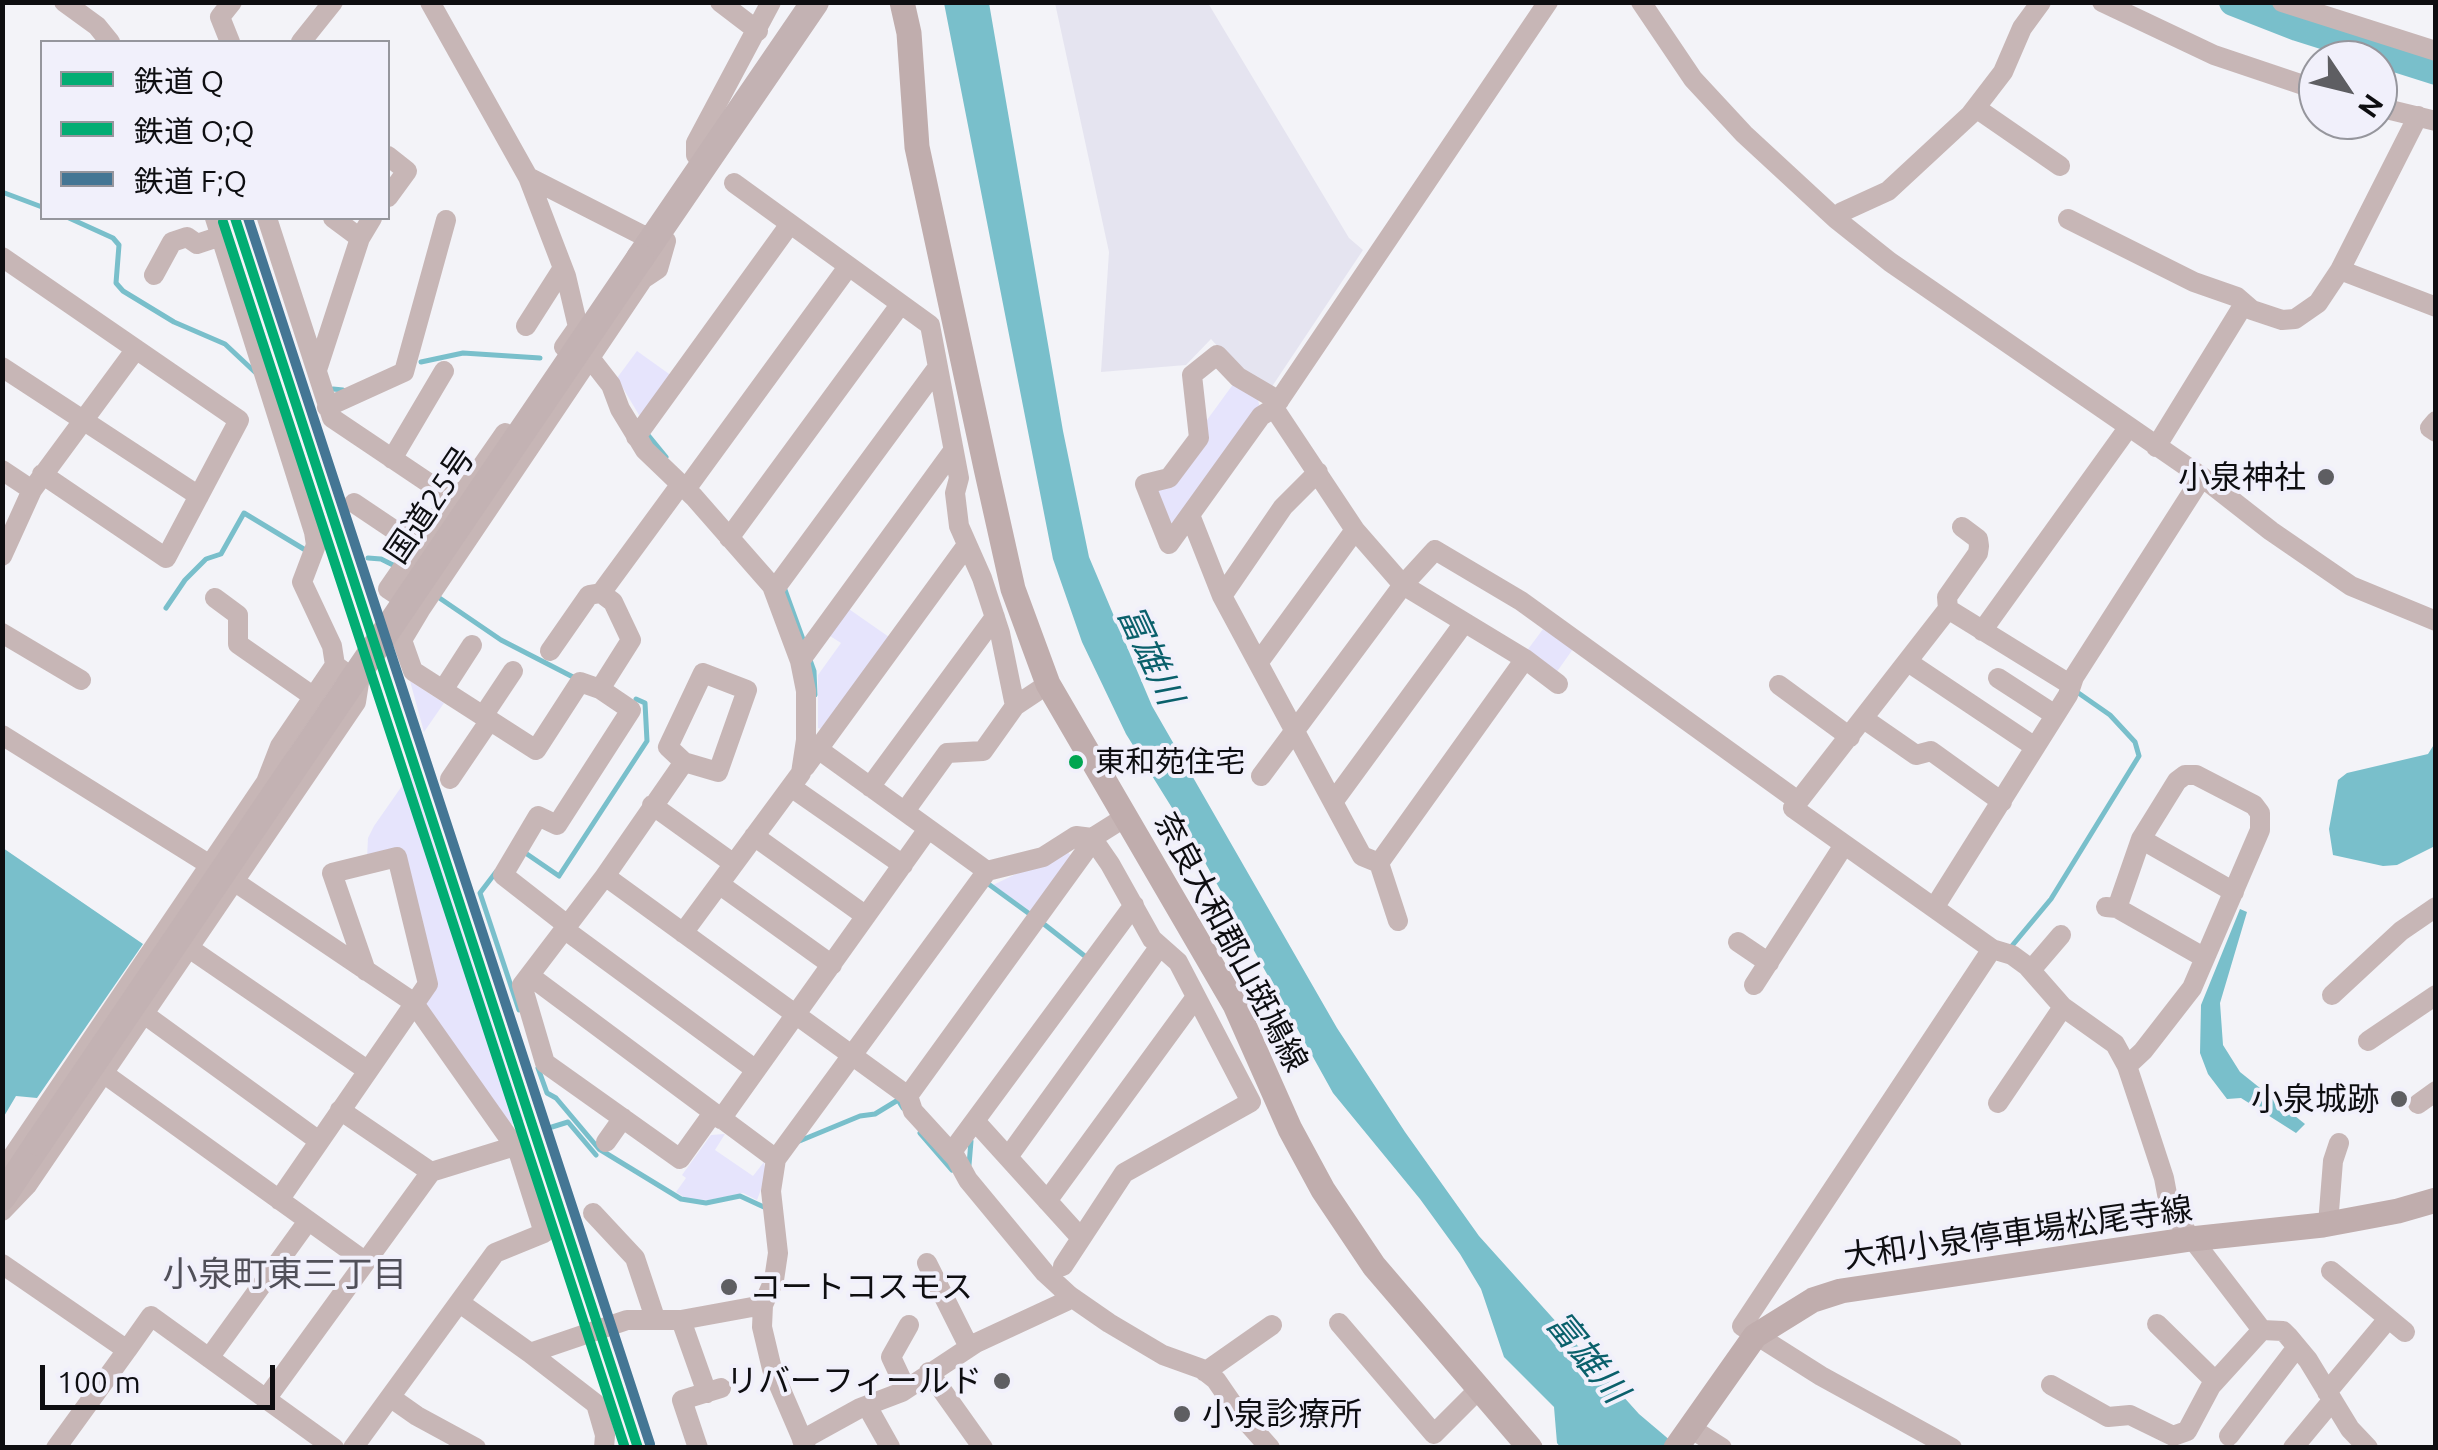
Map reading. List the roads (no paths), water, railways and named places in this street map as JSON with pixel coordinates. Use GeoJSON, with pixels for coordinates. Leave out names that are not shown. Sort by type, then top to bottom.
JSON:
{"type":"FeatureCollection","features":[{"type":"Feature","properties":{"kind":"highway","name":"国道25号"},"geometry":{"type":"LineString","coordinates":[[2,1196],[815,2]]}},
{"type":"Feature","properties":{"kind":"main road","name":"奈良大和郡山斑鳩線"},"geometry":{"type":"LineString","coordinates":[[902,2],[909,33],[917,146],[1014,590],[1048,684],[1236,1005],[1313,1174],[1374,1266],[1530,1448]]}},
{"type":"Feature","properties":{"kind":"main road","name":"大和小泉停車場松尾寺線"},"geometry":{"type":"LineString","coordinates":[[1685,1437],[1756,1336],[1798,1307],[1841,1291],[2190,1239],[2328,1224],[2436,1200]]}},
{"type":"Feature","properties":{"kind":"street"},"geometry":{"type":"LineString","coordinates":[[64,2],[97,26],[108,40]]}},
{"type":"Feature","properties":{"kind":"street"},"geometry":{"type":"LineString","coordinates":[[229,40],[220,16],[232,2]]}},
{"type":"Feature","properties":{"kind":"street"},"geometry":{"type":"LineString","coordinates":[[303,40],[333,2]]}},
{"type":"Feature","properties":{"kind":"street"},"geometry":{"type":"LineString","coordinates":[[420,610],[388,589],[451,498],[466,489],[578,326],[528,176],[430,2]]}},
{"type":"Feature","properties":{"kind":"street"},"geometry":{"type":"LineString","coordinates":[[720,2],[758,31]]}},
{"type":"Feature","properties":{"kind":"street"},"geometry":{"type":"LineString","coordinates":[[706,163],[696,155],[696,142],[771,2]]}},
{"type":"Feature","properties":{"kind":"street"},"geometry":{"type":"LineString","coordinates":[[1548,2],[1281,398],[1261,416],[1169,544],[1146,484],[1169,478],[1199,438],[1192,375],[1217,355],[1238,377],[1281,398],[1318,472],[1355,530],[1402,586],[1558,684]]}},
{"type":"Feature","properties":{"kind":"street"},"geometry":{"type":"LineString","coordinates":[[1641,2],[1693,80],[1744,134],[1890,262],[2351,586],[2436,621]]}},
{"type":"Feature","properties":{"kind":"street"},"geometry":{"type":"LineString","coordinates":[[1836,218],[1888,192],[1976,108],[2003,72],[2022,28],[2041,2]]}},
{"type":"Feature","properties":{"kind":"street"},"geometry":{"type":"LineString","coordinates":[[2102,2],[2214,55],[2298,83]]}},
{"type":"Feature","properties":{"kind":"street"},"geometry":{"type":"LineString","coordinates":[[2282,2],[2436,51]]}},
{"type":"Feature","properties":{"kind":"street"},"geometry":{"type":"LineString","coordinates":[[1976,108],[2060,166]]}},
{"type":"Feature","properties":{"kind":"street"},"geometry":{"type":"LineString","coordinates":[[2068,219],[2194,282],[2208,284],[2282,320],[2294,319],[2318,302],[2340,270],[2426,119],[2398,112]]}},
{"type":"Feature","properties":{"kind":"street"},"geometry":{"type":"LineString","coordinates":[[390,158],[407,171],[390,194]]}},
{"type":"Feature","properties":{"kind":"street"},"geometry":{"type":"LineString","coordinates":[[528,176],[642,235],[648,247],[666,241],[658,269],[643,279],[402,640],[413,671],[536,750],[580,682],[600,689],[631,710],[557,826],[538,816],[503,876],[756,1070]]}},
{"type":"Feature","properties":{"kind":"street"},"geometry":{"type":"LineString","coordinates":[[734,183],[930,325],[959,478],[955,493],[959,526],[995,617],[1015,706]]}},
{"type":"Feature","properties":{"kind":"street"},"geometry":{"type":"LineString","coordinates":[[268,220],[332,418],[451,498]]}},
{"type":"Feature","properties":{"kind":"street"},"geometry":{"type":"LineString","coordinates":[[336,220],[360,238]]}},
{"type":"Feature","properties":{"kind":"street"},"geometry":{"type":"LineString","coordinates":[[317,370],[360,238],[371,220]]}},
{"type":"Feature","properties":{"kind":"street"},"geometry":{"type":"LineString","coordinates":[[328,406],[404,372],[446,220]]}},
{"type":"Feature","properties":{"kind":"street"},"geometry":{"type":"LineString","coordinates":[[641,430],[790,224]]}},
{"type":"Feature","properties":{"kind":"street"},"geometry":{"type":"LineString","coordinates":[[2,1172],[266,782],[280,746],[335,665],[332,646],[302,582],[316,545],[314,532],[218,227],[197,244],[187,237],[172,242],[154,275]]}},
{"type":"Feature","properties":{"kind":"street"},"geometry":{"type":"LineString","coordinates":[[2,257],[239,420],[166,558],[37,482],[2,470]]}},
{"type":"Feature","properties":{"kind":"street"},"geometry":{"type":"LineString","coordinates":[[550,651],[589,595],[601,593],[687,483],[848,266]]}},
{"type":"Feature","properties":{"kind":"street"},"geometry":{"type":"LineString","coordinates":[[2340,270],[2436,307]]}},
{"type":"Feature","properties":{"kind":"street"},"geometry":{"type":"LineString","coordinates":[[526,326],[559,273]]}},
{"type":"Feature","properties":{"kind":"street"},"geometry":{"type":"LineString","coordinates":[[2156,447],[2244,304]]}},
{"type":"Feature","properties":{"kind":"street"},"geometry":{"type":"LineString","coordinates":[[733,532],[900,305]]}},
{"type":"Feature","properties":{"kind":"street"},"geometry":{"type":"LineString","coordinates":[[2,556],[37,482],[136,348]]}},
{"type":"Feature","properties":{"kind":"street"},"geometry":{"type":"LineString","coordinates":[[590,358],[641,430],[779,584],[805,654],[806,740],[796,780]]}},
{"type":"Feature","properties":{"kind":"street"},"geometry":{"type":"LineString","coordinates":[[2,367],[199,496]]}},
{"type":"Feature","properties":{"kind":"street"},"geometry":{"type":"LineString","coordinates":[[779,584],[938,367]]}},
{"type":"Feature","properties":{"kind":"street"},"geometry":{"type":"LineString","coordinates":[[392,459],[444,372]]}},
{"type":"Feature","properties":{"kind":"street"},"geometry":{"type":"LineString","coordinates":[[2436,420],[2430,428],[2436,432]]}},
{"type":"Feature","properties":{"kind":"street"},"geometry":{"type":"LineString","coordinates":[[1982,632],[2128,428]]}},
{"type":"Feature","properties":{"kind":"street"},"geometry":{"type":"LineString","coordinates":[[495,446],[518,462]]}},
{"type":"Feature","properties":{"kind":"street"},"geometry":{"type":"LineString","coordinates":[[805,654],[953,451]]}},
{"type":"Feature","properties":{"kind":"street"},"geometry":{"type":"LineString","coordinates":[[1222,596],[1283,507],[1318,472]]}},
{"type":"Feature","properties":{"kind":"street"},"geometry":{"type":"LineString","coordinates":[[1934,908],[2202,478]]}},
{"type":"Feature","properties":{"kind":"street"},"geometry":{"type":"LineString","coordinates":[[354,504],[418,546]]}},
{"type":"Feature","properties":{"kind":"street"},"geometry":{"type":"LineString","coordinates":[[1190,515],[1222,596],[1295,732],[1362,856],[1378,863],[1398,921]]}},
{"type":"Feature","properties":{"kind":"street"},"geometry":{"type":"LineString","coordinates":[[1962,527],[1978,539],[1978,553],[1947,597],[1948,608],[1793,808],[1992,949],[2012,955],[2031,970],[2063,1007],[2115,1044],[2127,1066],[2164,1178],[2170,1210],[2262,1330],[2283,1331],[2297,1347],[2350,1429],[2368,1448]]}},
{"type":"Feature","properties":{"kind":"street"},"geometry":{"type":"LineString","coordinates":[[1258,662],[1355,530]]}},
{"type":"Feature","properties":{"kind":"street"},"geometry":{"type":"LineString","coordinates":[[683,934],[968,545]]}},
{"type":"Feature","properties":{"kind":"street"},"geometry":{"type":"LineString","coordinates":[[1261,776],[1402,586],[1435,550],[1586,646],[1798,801]]}},
{"type":"Feature","properties":{"kind":"street"},"geometry":{"type":"LineString","coordinates":[[600,689],[631,640],[613,602],[601,593]]}},
{"type":"Feature","properties":{"kind":"street"},"geometry":{"type":"LineString","coordinates":[[215,598],[238,614],[238,644],[314,697]]}},
{"type":"Feature","properties":{"kind":"street"},"geometry":{"type":"LineString","coordinates":[[1948,608],[2072,686]]}},
{"type":"Feature","properties":{"kind":"street"},"geometry":{"type":"LineString","coordinates":[[870,787],[995,617]]}},
{"type":"Feature","properties":{"kind":"street"},"geometry":{"type":"LineString","coordinates":[[1333,802],[1464,623]]}},
{"type":"Feature","properties":{"kind":"street"},"geometry":{"type":"LineString","coordinates":[[2,633],[81,680]]}},
{"type":"Feature","properties":{"kind":"street"},"geometry":{"type":"LineString","coordinates":[[443,690],[472,645]]}},
{"type":"Feature","properties":{"kind":"street"},"geometry":{"type":"LineString","coordinates":[[1378,863],[1525,660]]}},
{"type":"Feature","properties":{"kind":"street"},"geometry":{"type":"LineString","coordinates":[[1908,662],[2035,747]]}},
{"type":"Feature","properties":{"kind":"street"},"geometry":{"type":"LineString","coordinates":[[2,1211],[27,1185],[356,702],[359,683],[335,665]]}},
{"type":"Feature","properties":{"kind":"street"},"geometry":{"type":"LineString","coordinates":[[450,780],[513,671]]}},
{"type":"Feature","properties":{"kind":"street"},"geometry":{"type":"LineString","coordinates":[[703,672],[747,690],[718,772],[684,762],[668,748],[703,672]]}},
{"type":"Feature","properties":{"kind":"street"},"geometry":{"type":"LineString","coordinates":[[1998,678],[2056,715]]}},
{"type":"Feature","properties":{"kind":"street"},"geometry":{"type":"LineString","coordinates":[[904,812],[947,753],[983,751],[1015,706],[1048,684]]}},
{"type":"Feature","properties":{"kind":"street"},"geometry":{"type":"LineString","coordinates":[[1778,685],[1850,737]]}},
{"type":"Feature","properties":{"kind":"street"},"geometry":{"type":"LineString","coordinates":[[1864,719],[1916,756],[1932,751],[2002,802]]}},
{"type":"Feature","properties":{"kind":"street"},"geometry":{"type":"LineString","coordinates":[[2,735],[210,865],[413,1002],[515,1146],[544,1233],[495,1253],[353,1448]]}},
{"type":"Feature","properties":{"kind":"street"},"geometry":{"type":"LineString","coordinates":[[818,749],[983,877]]}},
{"type":"Feature","properties":{"kind":"street"},"geometry":{"type":"LineString","coordinates":[[684,762],[522,986],[546,1063],[680,1159],[756,1070],[925,834]]}},
{"type":"Feature","properties":{"kind":"street"},"geometry":{"type":"LineString","coordinates":[[2127,1066],[2192,988],[2206,958],[2260,830],[2260,813],[2254,806],[2196,775],[2185,775],[2177,781],[2142,839],[2112,908],[2206,958]]}},
{"type":"Feature","properties":{"kind":"street"},"geometry":{"type":"LineString","coordinates":[[796,780],[902,865]]}},
{"type":"Feature","properties":{"kind":"street"},"geometry":{"type":"LineString","coordinates":[[266,782],[291,798]]}},
{"type":"Feature","properties":{"kind":"street"},"geometry":{"type":"LineString","coordinates":[[652,806],[734,864]]}},
{"type":"Feature","properties":{"kind":"street"},"geometry":{"type":"LineString","coordinates":[[908,1096],[1092,840],[1126,816]]}},
{"type":"Feature","properties":{"kind":"street"},"geometry":{"type":"LineString","coordinates":[[754,836],[866,916]]}},
{"type":"Feature","properties":{"kind":"street"},"geometry":{"type":"LineString","coordinates":[[1063,1266],[1124,1173],[1251,1102],[1178,962],[1152,939],[1092,840],[1076,836],[1042,857],[983,877],[776,1159],[771,1190],[778,1253],[774,1280],[763,1306],[766,1350],[804,1444],[867,1406],[906,1389],[969,1347],[1073,1298]]}},
{"type":"Feature","properties":{"kind":"street"},"geometry":{"type":"LineString","coordinates":[[2142,839],[2234,892]]}},
{"type":"Feature","properties":{"kind":"street"},"geometry":{"type":"LineString","coordinates":[[1754,985],[1844,845]]}},
{"type":"Feature","properties":{"kind":"street"},"geometry":{"type":"LineString","coordinates":[[279,1200],[428,984],[397,857],[332,873],[366,970]]}},
{"type":"Feature","properties":{"kind":"street"},"geometry":{"type":"LineString","coordinates":[[605,876],[908,1096],[913,1111],[951,1153],[1024,1251],[1073,1298],[1163,1355],[1210,1369],[1238,1412],[1270,1448]]}},
{"type":"Feature","properties":{"kind":"street"},"geometry":{"type":"LineString","coordinates":[[719,884],[832,965]]}},
{"type":"Feature","properties":{"kind":"street"},"geometry":{"type":"LineString","coordinates":[[951,1153],[980,1126],[1134,905]]}},
{"type":"Feature","properties":{"kind":"street"},"geometry":{"type":"LineString","coordinates":[[2332,995],[2401,930],[2436,907]]}},
{"type":"Feature","properties":{"kind":"street"},"geometry":{"type":"LineString","coordinates":[[2031,970],[2060,935]]}},
{"type":"Feature","properties":{"kind":"street"},"geometry":{"type":"LineString","coordinates":[[1738,942],[1769,963]]}},
{"type":"Feature","properties":{"kind":"street"},"geometry":{"type":"LineString","coordinates":[[1008,1157],[1160,946]]}},
{"type":"Feature","properties":{"kind":"street"},"geometry":{"type":"LineString","coordinates":[[189,948],[368,1070]]}},
{"type":"Feature","properties":{"kind":"street"},"geometry":{"type":"LineString","coordinates":[[1952,1448],[1821,1376],[1742,1326],[1992,949]]}},
{"type":"Feature","properties":{"kind":"street"},"geometry":{"type":"LineString","coordinates":[[530,976],[776,1159]]}},
{"type":"Feature","properties":{"kind":"street"},"geometry":{"type":"LineString","coordinates":[[2368,1041],[2436,996]]}},
{"type":"Feature","properties":{"kind":"street"},"geometry":{"type":"LineString","coordinates":[[1047,1200],[1196,997]]}},
{"type":"Feature","properties":{"kind":"street"},"geometry":{"type":"LineString","coordinates":[[1998,1104],[2063,1007]]}},
{"type":"Feature","properties":{"kind":"street"},"geometry":{"type":"LineString","coordinates":[[144,1014],[319,1140]]}},
{"type":"Feature","properties":{"kind":"street"},"geometry":{"type":"LineString","coordinates":[[104,1074],[366,1262]]}},
{"type":"Feature","properties":{"kind":"street"},"geometry":{"type":"LineString","coordinates":[[2418,1104],[2436,1091]]}},
{"type":"Feature","properties":{"kind":"street"},"geometry":{"type":"LineString","coordinates":[[340,1110],[431,1172]]}},
{"type":"Feature","properties":{"kind":"street"},"geometry":{"type":"LineString","coordinates":[[606,1142],[623,1118]]}},
{"type":"Feature","properties":{"kind":"street"},"geometry":{"type":"LineString","coordinates":[[980,1126],[1081,1238]]}},
{"type":"Feature","properties":{"kind":"street"},"geometry":{"type":"LineString","coordinates":[[2328,1224],[2333,1161],[2339,1143]]}},
{"type":"Feature","properties":{"kind":"street"},"geometry":{"type":"LineString","coordinates":[[266,1399],[431,1172],[515,1146]]}},
{"type":"Feature","properties":{"kind":"street"},"geometry":{"type":"LineString","coordinates":[[593,1213],[635,1258],[655,1318]]}},
{"type":"Feature","properties":{"kind":"street"},"geometry":{"type":"LineString","coordinates":[[209,1358],[308,1220]]}},
{"type":"Feature","properties":{"kind":"street"},"geometry":{"type":"LineString","coordinates":[[927,1263],[969,1347]]}},
{"type":"Feature","properties":{"kind":"street"},"geometry":{"type":"LineString","coordinates":[[2,1264],[126,1350]]}},
{"type":"Feature","properties":{"kind":"street"},"geometry":{"type":"LineString","coordinates":[[2293,1448],[2329,1396],[2396,1325],[2331,1272]]}},
{"type":"Feature","properties":{"kind":"street"},"geometry":{"type":"LineString","coordinates":[[460,1303],[596,1404],[605,1435],[604,1448]]}},
{"type":"Feature","properties":{"kind":"street"},"geometry":{"type":"LineString","coordinates":[[530,1353],[627,1320],[682,1320],[763,1306]]}},
{"type":"Feature","properties":{"kind":"street"},"geometry":{"type":"LineString","coordinates":[[56,1448],[151,1316],[334,1448]]}},
{"type":"Feature","properties":{"kind":"street"},"geometry":{"type":"LineString","coordinates":[[682,1320],[714,1390],[682,1400],[698,1448]]}},
{"type":"Feature","properties":{"kind":"street"},"geometry":{"type":"LineString","coordinates":[[1339,1323],[1434,1434],[1478,1390]]}},
{"type":"Feature","properties":{"kind":"street"},"geometry":{"type":"LineString","coordinates":[[906,1389],[891,1356],[910,1324]]}},
{"type":"Feature","properties":{"kind":"street"},"geometry":{"type":"LineString","coordinates":[[2157,1324],[2215,1381]]}},
{"type":"Feature","properties":{"kind":"street"},"geometry":{"type":"LineString","coordinates":[[1210,1369],[1272,1325]]}},
{"type":"Feature","properties":{"kind":"street"},"geometry":{"type":"LineString","coordinates":[[2051,1385],[2108,1417],[2130,1415],[2172,1436],[2187,1431],[2215,1381],[2262,1330]]}},
{"type":"Feature","properties":{"kind":"street"},"geometry":{"type":"LineString","coordinates":[[2228,1436],[2297,1347]]}},
{"type":"Feature","properties":{"kind":"street"},"geometry":{"type":"LineString","coordinates":[[929,1372],[982,1448]]}},
{"type":"Feature","properties":{"kind":"street"},"geometry":{"type":"LineString","coordinates":[[390,1397],[476,1448]]}},
{"type":"Feature","properties":{"kind":"street"},"geometry":{"type":"LineString","coordinates":[[867,1406],[890,1448]]}},
{"type":"Feature","properties":{"kind":"street"},"geometry":{"type":"LineString","coordinates":[[1685,1437],[1722,1448]]}},
{"type":"Feature","properties":{"kind":"water","name":"富雄川"},"geometry":{"type":"Polygon","coordinates":[[[944,3],[989,3],[1063,431],[1089,557],[1152,706],[1337,1028],[1405,1132],[1479,1236],[1639,1414],[1678,1447],[1561,1448],[1557,1443],[1554,1407],[1504,1357],[1481,1289],[1460,1254],[1333,1093],[1197,848],[1126,734],[1082,642],[1053,559],[944,3]]]}},
{"type":"Feature","properties":{"kind":"water"},"geometry":{"type":"Polygon","coordinates":[[[2435,743],[2435,846],[2397,865],[2383,866],[2333,855],[2329,829],[2338,780],[2347,773],[2428,754],[2435,743]]]}},
{"type":"Feature","properties":{"kind":"water"},"geometry":{"type":"Polygon","coordinates":[[[3,848],[143,944],[37,1098],[16,1096],[3,1118],[3,848]]]}},
{"type":"Feature","properties":{"kind":"water"},"geometry":{"type":"Polygon","coordinates":[[[2240,909],[2247,912],[2220,1003],[2223,1045],[2240,1072],[2305,1124],[2296,1133],[2241,1098],[2227,1099],[2208,1074],[2200,1053],[2201,1005],[2240,909]]]}},
{"type":"Feature","properties":{"kind":"waterway"},"geometry":{"type":"LineString","coordinates":[[2233,2],[2297,27],[2436,71]]}},
{"type":"Feature","properties":{"kind":"waterway"},"geometry":{"type":"LineString","coordinates":[[2,192],[40,206]]}},
{"type":"Feature","properties":{"kind":"waterway"},"geometry":{"type":"LineString","coordinates":[[73,220],[113,238],[119,245],[116,283],[123,291],[174,322],[225,344],[257,374]]}},
{"type":"Feature","properties":{"kind":"waterway"},"geometry":{"type":"LineString","coordinates":[[421,362],[463,353],[540,358]]}},
{"type":"Feature","properties":{"kind":"waterway"},"geometry":{"type":"LineString","coordinates":[[333,389],[343,390]]}},
{"type":"Feature","properties":{"kind":"waterway"},"geometry":{"type":"LineString","coordinates":[[648,435],[666,457]]}},
{"type":"Feature","properties":{"kind":"waterway"},"geometry":{"type":"LineString","coordinates":[[166,608],[206,559],[221,554],[244,513],[307,551]]}},
{"type":"Feature","properties":{"kind":"waterway"},"geometry":{"type":"LineString","coordinates":[[368,558],[393,565]]}},
{"type":"Feature","properties":{"kind":"waterway"},"geometry":{"type":"LineString","coordinates":[[784,587],[804,642]]}},
{"type":"Feature","properties":{"kind":"waterway"},"geometry":{"type":"LineString","coordinates":[[438,597],[501,640],[573,677]]}},
{"type":"Feature","properties":{"kind":"waterway"},"geometry":{"type":"LineString","coordinates":[[809,657],[815,695]]}},
{"type":"Feature","properties":{"kind":"waterway"},"geometry":{"type":"LineString","coordinates":[[2011,947],[2051,899],[2139,756],[2135,742],[2110,715],[2077,692]]}},
{"type":"Feature","properties":{"kind":"waterway"},"geometry":{"type":"LineString","coordinates":[[524,852],[559,876],[647,741],[645,703],[636,699]]}},
{"type":"Feature","properties":{"kind":"waterway"},"geometry":{"type":"LineString","coordinates":[[496,872],[480,893],[519,1010]]}},
{"type":"Feature","properties":{"kind":"waterway"},"geometry":{"type":"LineString","coordinates":[[987,883],[1031,915]]}},
{"type":"Feature","properties":{"kind":"waterway"},"geometry":{"type":"LineString","coordinates":[[1040,921],[1086,957]]}},
{"type":"Feature","properties":{"kind":"waterway"},"geometry":{"type":"LineString","coordinates":[[538,1068],[547,1093],[556,1098],[599,1149],[681,1199],[706,1203],[740,1196],[766,1208]]}},
{"type":"Feature","properties":{"kind":"waterway"},"geometry":{"type":"LineString","coordinates":[[797,1142],[860,1116],[875,1114],[898,1100],[903,1108]]}},
{"type":"Feature","properties":{"kind":"waterway"},"geometry":{"type":"LineString","coordinates":[[552,1127],[568,1122],[596,1155]]}},
{"type":"Feature","properties":{"kind":"waterway"},"geometry":{"type":"LineString","coordinates":[[920,1133],[952,1170]]}},
{"type":"Feature","properties":{"kind":"waterway"},"geometry":{"type":"LineString","coordinates":[[969,1165],[971,1141]]}},
{"type":"Feature","properties":{"kind":"rail line","name":"Q"},"geometry":{"type":"LineString","coordinates":[[236,220],[638,1448]]}},
{"type":"Feature","properties":{"kind":"rail line","name":"F;Q"},"geometry":{"type":"LineString","coordinates":[[249,220],[650,1444]]}},
{"type":"Feature","properties":{"kind":"rail line","name":"O;Q"},"geometry":{"type":"LineString","coordinates":[[223,222],[625,1448]]}},
{"type":"Feature","properties":{"kind":"place","name":"小泉神社"},"geometry":{"type":"Point","coordinates":[2326,477]}},
{"type":"Feature","properties":{"kind":"place","name":"東和苑住宅"},"geometry":{"type":"Point","coordinates":[1076,762]}},
{"type":"Feature","properties":{"kind":"place","name":"小泉城跡"},"geometry":{"type":"Point","coordinates":[2399,1099]}},
{"type":"Feature","properties":{"kind":"place","name":"コートコスモス"},"geometry":{"type":"Point","coordinates":[729,1287]}},
{"type":"Feature","properties":{"kind":"place","name":"リバーフィールド"},"geometry":{"type":"Point","coordinates":[1002,1381]}},
{"type":"Feature","properties":{"kind":"place","name":"小泉診療所"},"geometry":{"type":"Point","coordinates":[1182,1414]}},
{"type":"Feature","properties":{"kind":"district","name":"小泉町東三丁目"},"geometry":{"type":"Point","coordinates":[285,1274]}}]}
